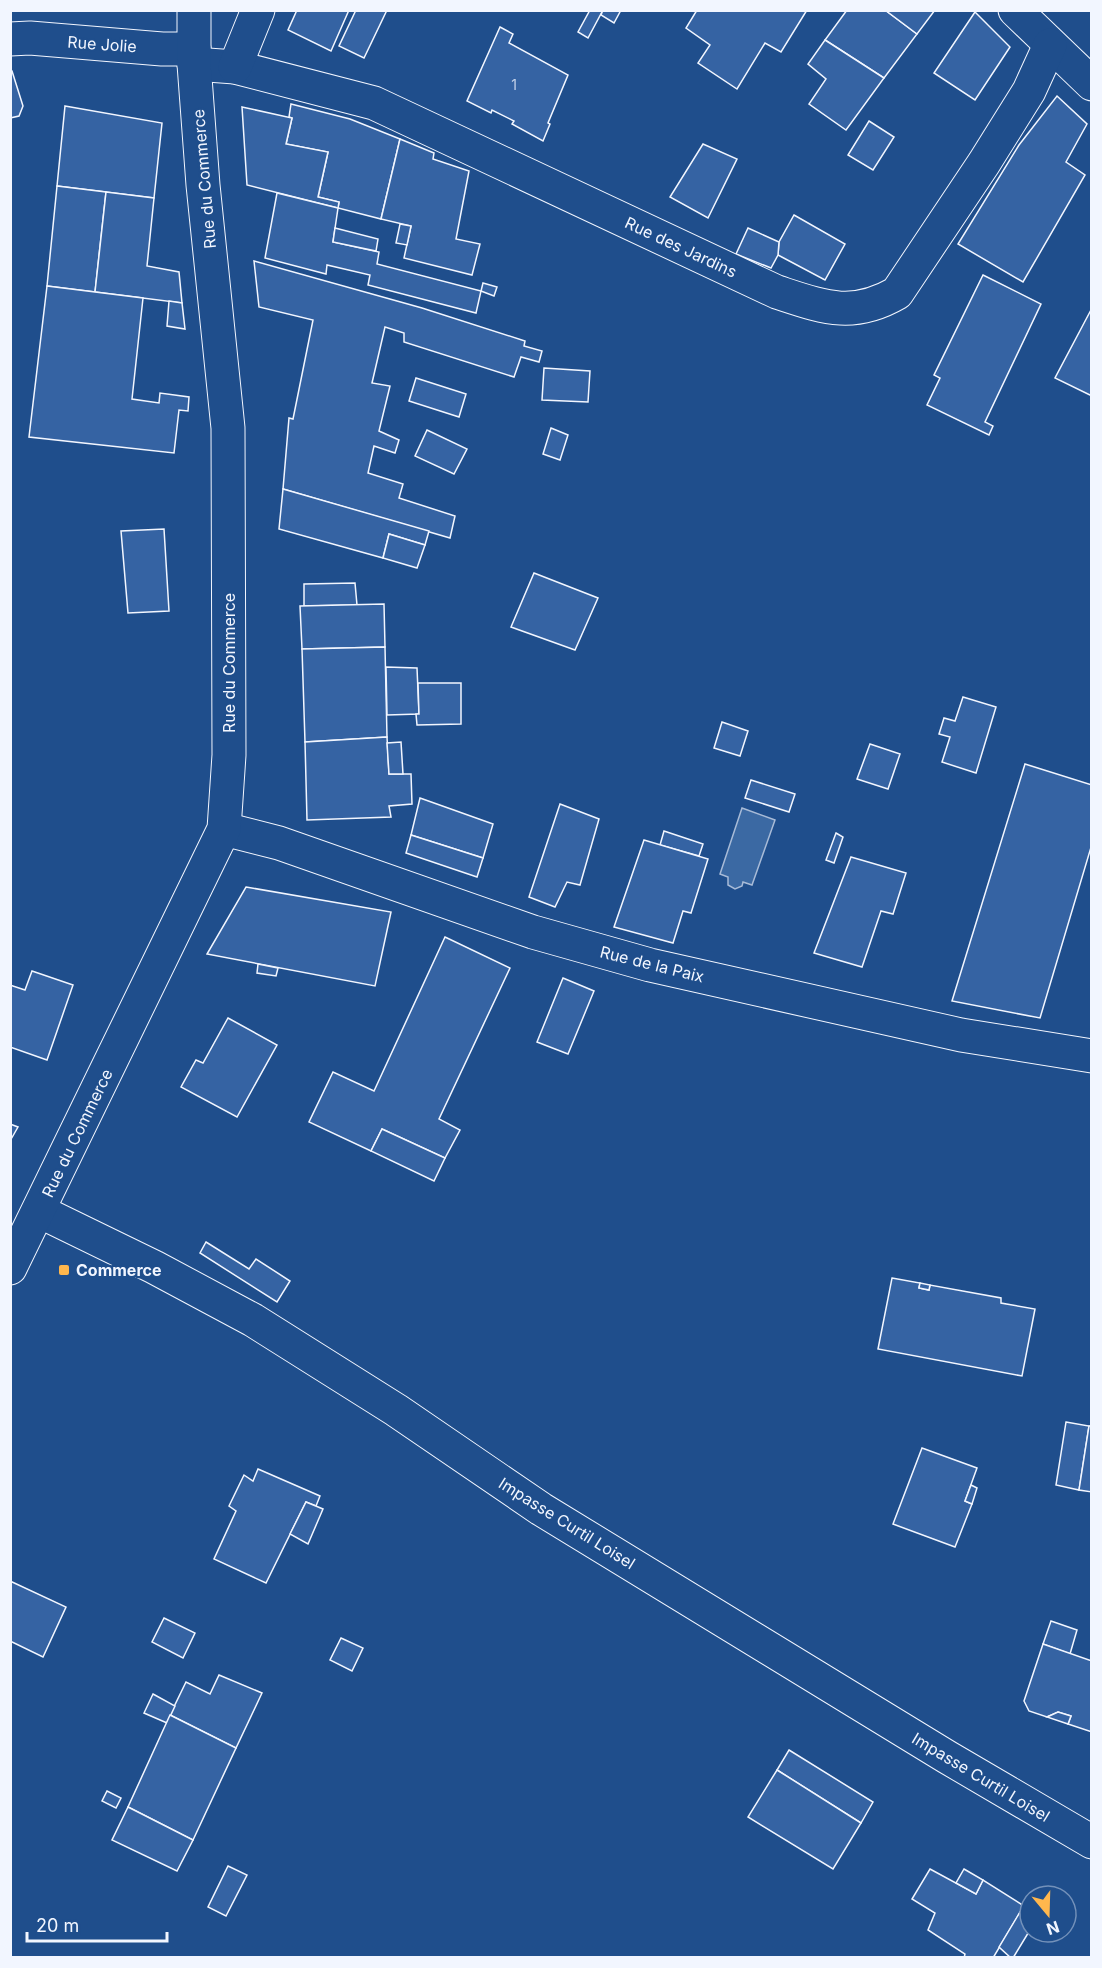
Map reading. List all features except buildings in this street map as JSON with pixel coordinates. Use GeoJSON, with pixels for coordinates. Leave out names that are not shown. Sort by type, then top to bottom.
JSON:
{"type":"FeatureCollection","features":[{"type":"Feature","properties":{"kind":"street","name":"Rue du Commerce"},"geometry":{"type":"LineString","coordinates":[[10,1268],[224,829],[229,755],[228,428],[203,185],[194,56],[194,10]]}},
{"type":"Feature","properties":{"kind":"street"},"geometry":{"type":"LineString","coordinates":[[235,67],[258,10]]}},
{"type":"Feature","properties":{"kind":"street"},"geometry":{"type":"LineString","coordinates":[[1032,14],[1050,45],[1092,84]]}},
{"type":"Feature","properties":{"kind":"street","name":"Rue Jolie"},"geometry":{"type":"LineString","coordinates":[[10,39],[30,38],[162,49],[194,56]]}},
{"type":"Feature","properties":{"kind":"street","name":"Rue des Jardins"},"geometry":{"type":"LineString","coordinates":[[194,56],[374,103],[777,292],[825,308],[856,309],[881,302],[897,293],[984,164],[1029,91],[1050,45]]}},
{"type":"Feature","properties":{"kind":"street","name":"Rue de la Paix"},"geometry":{"type":"LineString","coordinates":[[224,829],[279,843],[533,932],[650,964],[961,1035],[1092,1056]]}},
{"type":"Feature","properties":{"kind":"street","name":"Impasse Curtil Loisel"},"geometry":{"type":"LineString","coordinates":[[39,1211],[154,1266],[252,1320],[396,1410],[541,1509],[947,1757],[1092,1842]]}},
{"type":"Feature","properties":{"kind":"water"},"geometry":{"type":"Polygon","coordinates":[[[742,808],[775,820],[752,885],[743,882],[742,886],[735,889],[728,885],[728,877],[720,874],[742,808]]]}},
{"type":"Feature","properties":{"kind":"place","name":"Commerce"},"geometry":{"type":"Point","coordinates":[64,1270]}}]}
